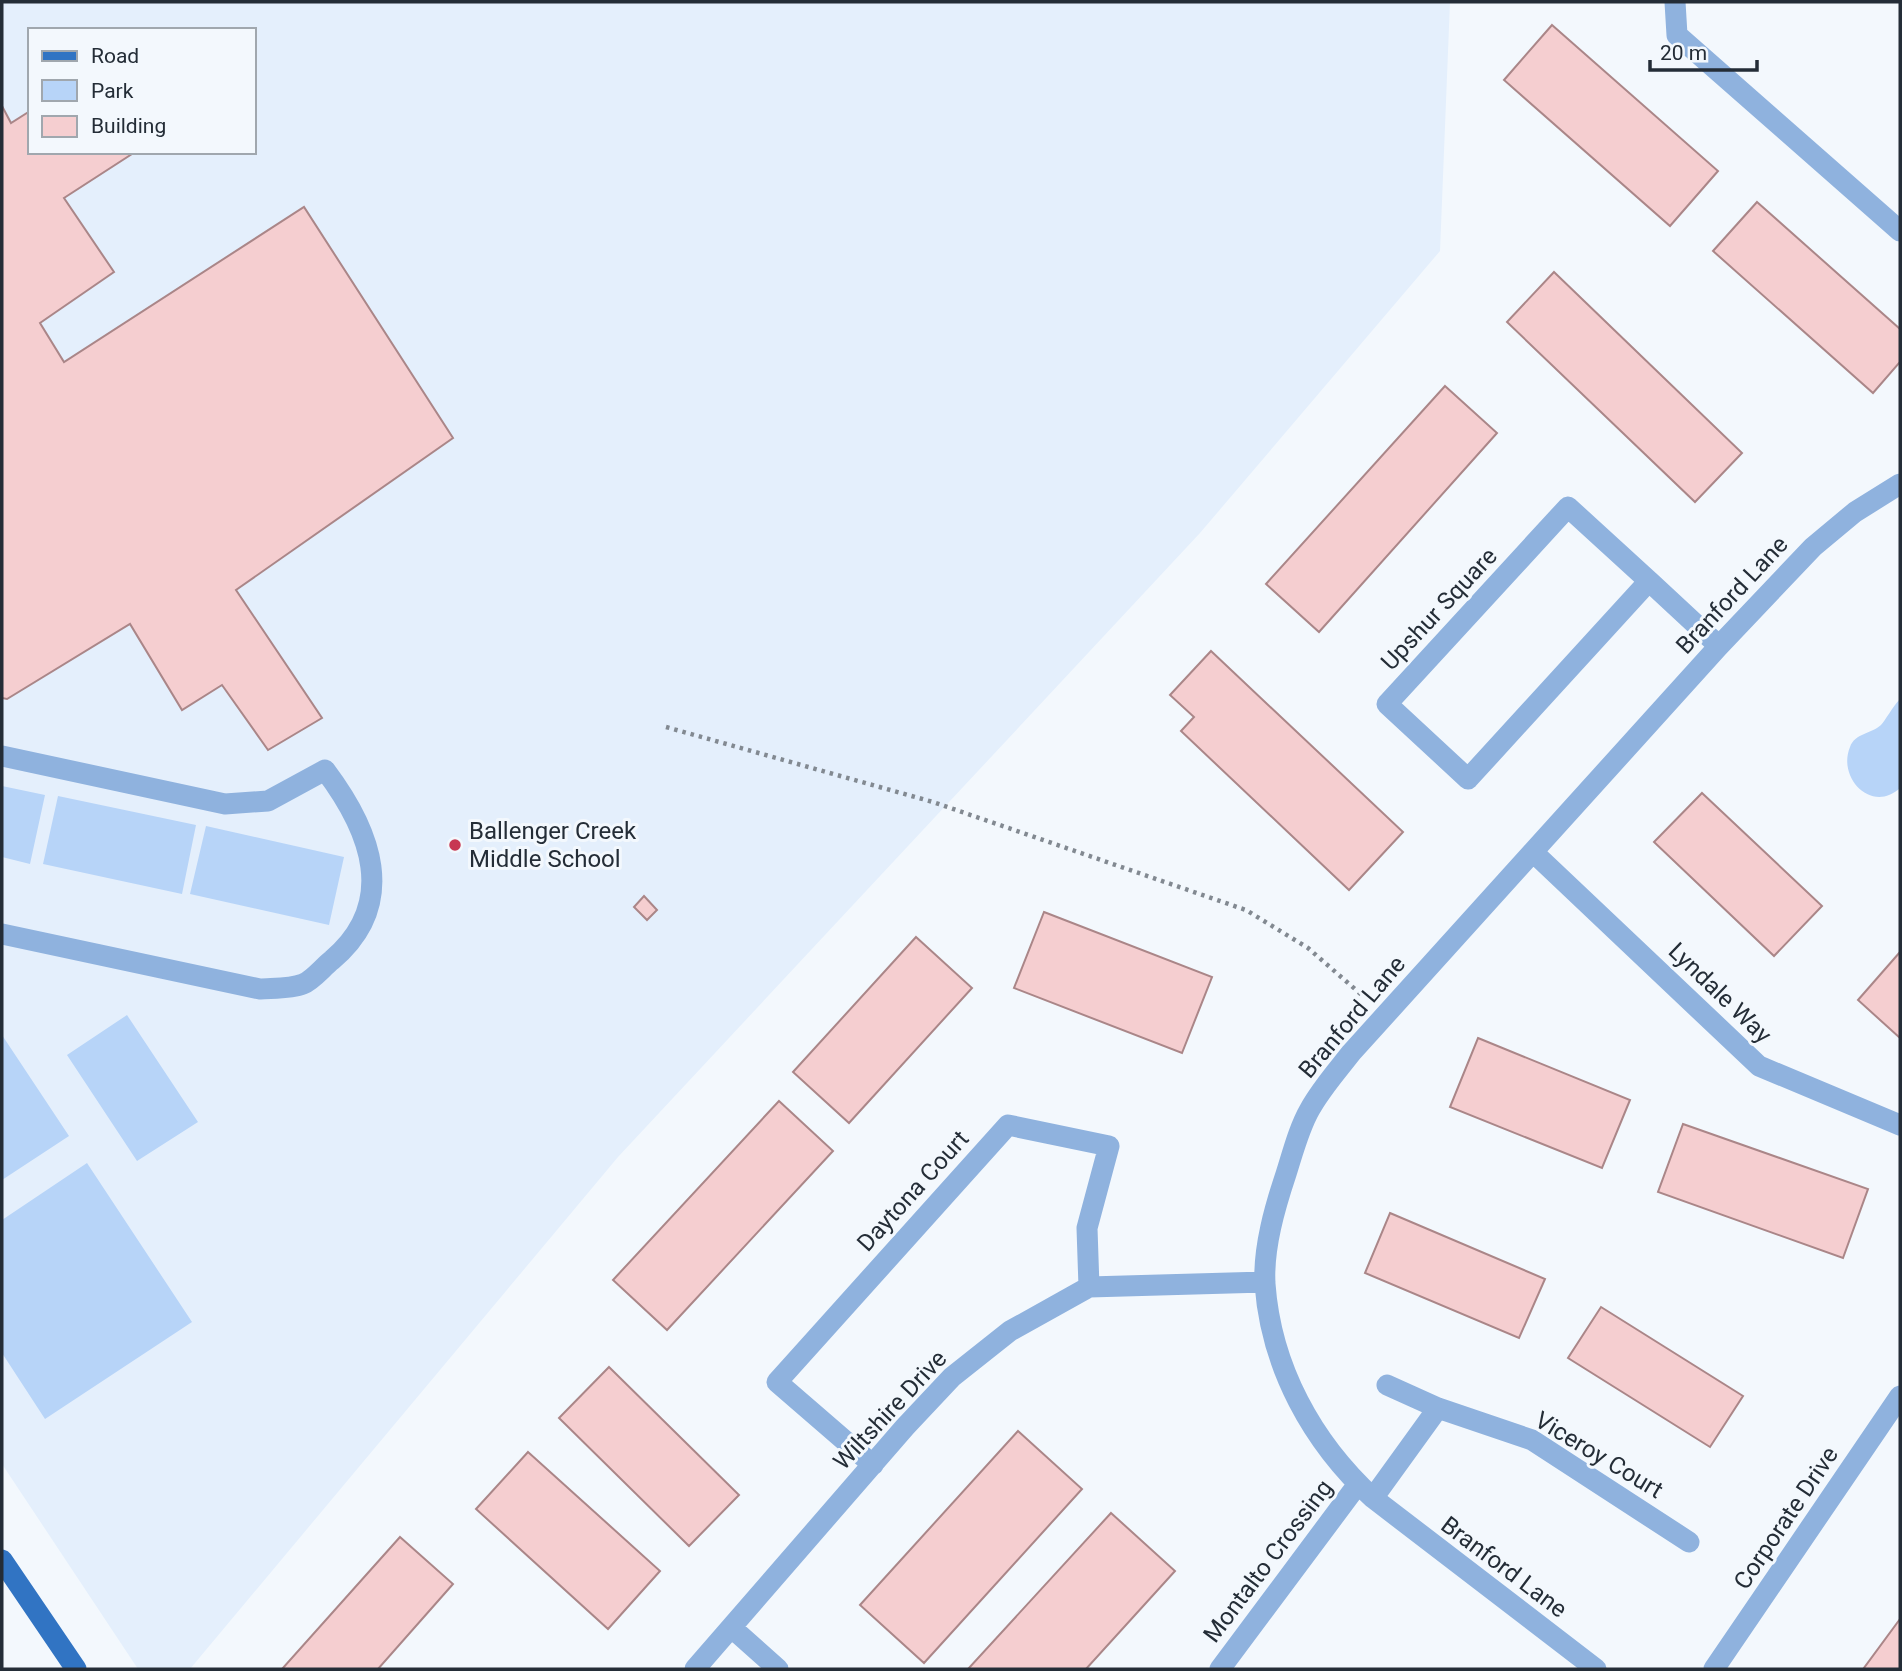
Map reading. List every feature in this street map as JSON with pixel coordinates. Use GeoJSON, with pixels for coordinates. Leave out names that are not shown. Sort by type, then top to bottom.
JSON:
{"type":"FeatureCollection","features":[{"type":"Feature","properties":{"kind":"main road"},"geometry":{"type":"LineString","coordinates":[[2,1560],[76,1669]]}},
{"type":"Feature","properties":{"kind":"street"},"geometry":{"type":"LineString","coordinates":[[1675,2],[1677,35],[1900,231]]}},
{"type":"Feature","properties":{"kind":"street","name":"Branford Lane"},"geometry":{"type":"LineString","coordinates":[[1596,1669],[1365,1491],[1314,1429],[1290,1391],[1271,1325],[1265,1282],[1272,1224],[1294,1148],[1310,1109],[1351,1053],[1719,646],[1814,547],[1855,512],[1900,484]]}},
{"type":"Feature","properties":{"kind":"street","name":"Upshur Square"},"geometry":{"type":"LineString","coordinates":[[1649,581],[1468,779],[1387,704],[1569,507],[1649,581],[1719,646]]}},
{"type":"Feature","properties":{"kind":"street"},"geometry":{"type":"LineString","coordinates":[[2,756],[225,804],[268,801],[325,770],[348,799],[374,872],[367,917],[349,945],[303,985],[260,989],[2,934]]}},
{"type":"Feature","properties":{"kind":"street","name":"Lyndale Way"},"geometry":{"type":"LineString","coordinates":[[1533,852],[1759,1066],[1900,1125]]}},
{"type":"Feature","properties":{"kind":"street","name":"Daytona Court"},"geometry":{"type":"LineString","coordinates":[[873,1465],[777,1382],[1008,1125],[1109,1146],[1087,1228],[1089,1287]]}},
{"type":"Feature","properties":{"kind":"street","name":"Wiltshire Drive"},"geometry":{"type":"LineString","coordinates":[[695,1669],[952,1377],[1010,1331],[1089,1287],[1265,1282]]}},
{"type":"Feature","properties":{"kind":"street","name":"Viceroy Court"},"geometry":{"type":"LineString","coordinates":[[1387,1385],[1438,1408],[1532,1440],[1689,1542]]}},
{"type":"Feature","properties":{"kind":"street","name":"Corporate Drive"},"geometry":{"type":"LineString","coordinates":[[1714,1669],[1900,1396]]}},
{"type":"Feature","properties":{"kind":"street"},"geometry":{"type":"LineString","coordinates":[[1365,1491],[1438,1408]]}},
{"type":"Feature","properties":{"kind":"street","name":"Montalto Crossing"},"geometry":{"type":"LineString","coordinates":[[1220,1669],[1365,1491]]}},
{"type":"Feature","properties":{"kind":"street"},"geometry":{"type":"LineString","coordinates":[[732,1628],[778,1669]]}},
{"type":"Feature","properties":{"kind":"path"},"geometry":{"type":"LineString","coordinates":[[666,727],[933,802],[1246,910],[1308,948],[1363,996]]}},
{"type":"Feature","properties":{"kind":"shaded area","name":"Ballenger Creek Middle School"},"geometry":{"type":"Polygon","coordinates":[[[2,2],[1450,2],[1440,251],[1200,533],[618,1157],[190,1669],[138,1669],[2,1464],[2,2]]]}},
{"type":"Feature","properties":{"kind":"green space"},"geometry":{"type":"Polygon","coordinates":[[[1900,699],[1900,788],[1889,795],[1868,795],[1860,789],[1848,770],[1850,747],[1859,736],[1881,725],[1900,699]]]}},
{"type":"Feature","properties":{"kind":"green space"},"geometry":{"type":"Polygon","coordinates":[[[2,786],[45,795],[30,864],[2,857],[2,786]]]}},
{"type":"Feature","properties":{"kind":"green space"},"geometry":{"type":"Polygon","coordinates":[[[58,796],[196,825],[182,894],[43,864],[58,796]]]}},
{"type":"Feature","properties":{"kind":"green space"},"geometry":{"type":"Polygon","coordinates":[[[206,826],[344,857],[329,925],[190,894],[206,826]]]}},
{"type":"Feature","properties":{"kind":"green space"},"geometry":{"type":"Polygon","coordinates":[[[127,1015],[198,1122],[137,1161],[67,1055],[127,1015]]]}},
{"type":"Feature","properties":{"kind":"green space"},"geometry":{"type":"Polygon","coordinates":[[[2,1035],[69,1136],[2,1180],[2,1035]]]}},
{"type":"Feature","properties":{"kind":"green space"},"geometry":{"type":"Polygon","coordinates":[[[87,1163],[192,1322],[45,1419],[2,1353],[2,1220],[87,1163]]]}},
{"type":"Feature","properties":{"kind":"building"},"geometry":{"type":"Polygon","coordinates":[[[1552,25],[1718,171],[1670,226],[1504,80],[1552,25]]]}},
{"type":"Feature","properties":{"kind":"building"},"geometry":{"type":"Polygon","coordinates":[[[2,106],[11,123],[28,112],[28,154],[132,154],[64,198],[114,272],[40,323],[64,362],[304,207],[453,438],[236,590],[322,718],[268,750],[222,685],[182,710],[130,624],[7,699],[2,698],[2,106]]]}},
{"type":"Feature","properties":{"kind":"building"},"geometry":{"type":"Polygon","coordinates":[[[1757,202],[1900,329],[1900,362],[1873,393],[1713,251],[1757,202]]]}},
{"type":"Feature","properties":{"kind":"building"},"geometry":{"type":"Polygon","coordinates":[[[1554,272],[1742,453],[1695,502],[1507,322],[1554,272]]]}},
{"type":"Feature","properties":{"kind":"building"},"geometry":{"type":"Polygon","coordinates":[[[1445,386],[1497,433],[1319,632],[1266,584],[1445,386]]]}},
{"type":"Feature","properties":{"kind":"building"},"geometry":{"type":"Polygon","coordinates":[[[1211,651],[1403,832],[1349,890],[1181,731],[1194,717],[1170,695],[1211,651]]]}},
{"type":"Feature","properties":{"kind":"building"},"geometry":{"type":"Polygon","coordinates":[[[1702,793],[1822,906],[1774,956],[1654,842],[1702,793]]]}},
{"type":"Feature","properties":{"kind":"building"},"geometry":{"type":"Polygon","coordinates":[[[644,896],[657,910],[647,920],[634,907],[644,896]]]}},
{"type":"Feature","properties":{"kind":"building"},"geometry":{"type":"Polygon","coordinates":[[[1044,912],[1212,977],[1182,1053],[1014,988],[1044,912]]]}},
{"type":"Feature","properties":{"kind":"building"},"geometry":{"type":"Polygon","coordinates":[[[916,937],[972,988],[849,1123],[793,1072],[916,937]]]}},
{"type":"Feature","properties":{"kind":"building"},"geometry":{"type":"Polygon","coordinates":[[[1900,952],[1900,1038],[1858,1000],[1900,952]]]}},
{"type":"Feature","properties":{"kind":"building"},"geometry":{"type":"Polygon","coordinates":[[[1478,1038],[1630,1100],[1602,1168],[1450,1107],[1478,1038]]]}},
{"type":"Feature","properties":{"kind":"building"},"geometry":{"type":"Polygon","coordinates":[[[779,1101],[833,1151],[667,1330],[613,1280],[779,1101]]]}},
{"type":"Feature","properties":{"kind":"building"},"geometry":{"type":"Polygon","coordinates":[[[1683,1124],[1868,1189],[1843,1258],[1658,1192],[1683,1124]]]}},
{"type":"Feature","properties":{"kind":"building"},"geometry":{"type":"Polygon","coordinates":[[[1390,1213],[1545,1279],[1519,1338],[1365,1273],[1390,1213]]]}},
{"type":"Feature","properties":{"kind":"building"},"geometry":{"type":"Polygon","coordinates":[[[1601,1307],[1743,1396],[1710,1447],[1568,1358],[1601,1307]]]}},
{"type":"Feature","properties":{"kind":"building"},"geometry":{"type":"Polygon","coordinates":[[[609,1367],[739,1495],[689,1546],[559,1418],[609,1367]]]}},
{"type":"Feature","properties":{"kind":"building"},"geometry":{"type":"Polygon","coordinates":[[[1018,1431],[1082,1489],[924,1663],[860,1605],[1018,1431]]]}},
{"type":"Feature","properties":{"kind":"building"},"geometry":{"type":"Polygon","coordinates":[[[528,1452],[660,1571],[608,1629],[476,1509],[528,1452]]]}},
{"type":"Feature","properties":{"kind":"building"},"geometry":{"type":"Polygon","coordinates":[[[1111,1513],[1175,1571],[1086,1669],[968,1669],[1111,1513]]]}},
{"type":"Feature","properties":{"kind":"building"},"geometry":{"type":"Polygon","coordinates":[[[400,1537],[453,1584],[378,1669],[282,1669],[400,1537]]]}},
{"type":"Feature","properties":{"kind":"building"},"geometry":{"type":"Polygon","coordinates":[[[1900,1619],[1900,1669],[1864,1668],[1900,1619]]]}},
{"type":"Feature","properties":{"kind":"place","name":"Ballenger Creek Middle School"},"geometry":{"type":"Point","coordinates":[455,845]}}]}
